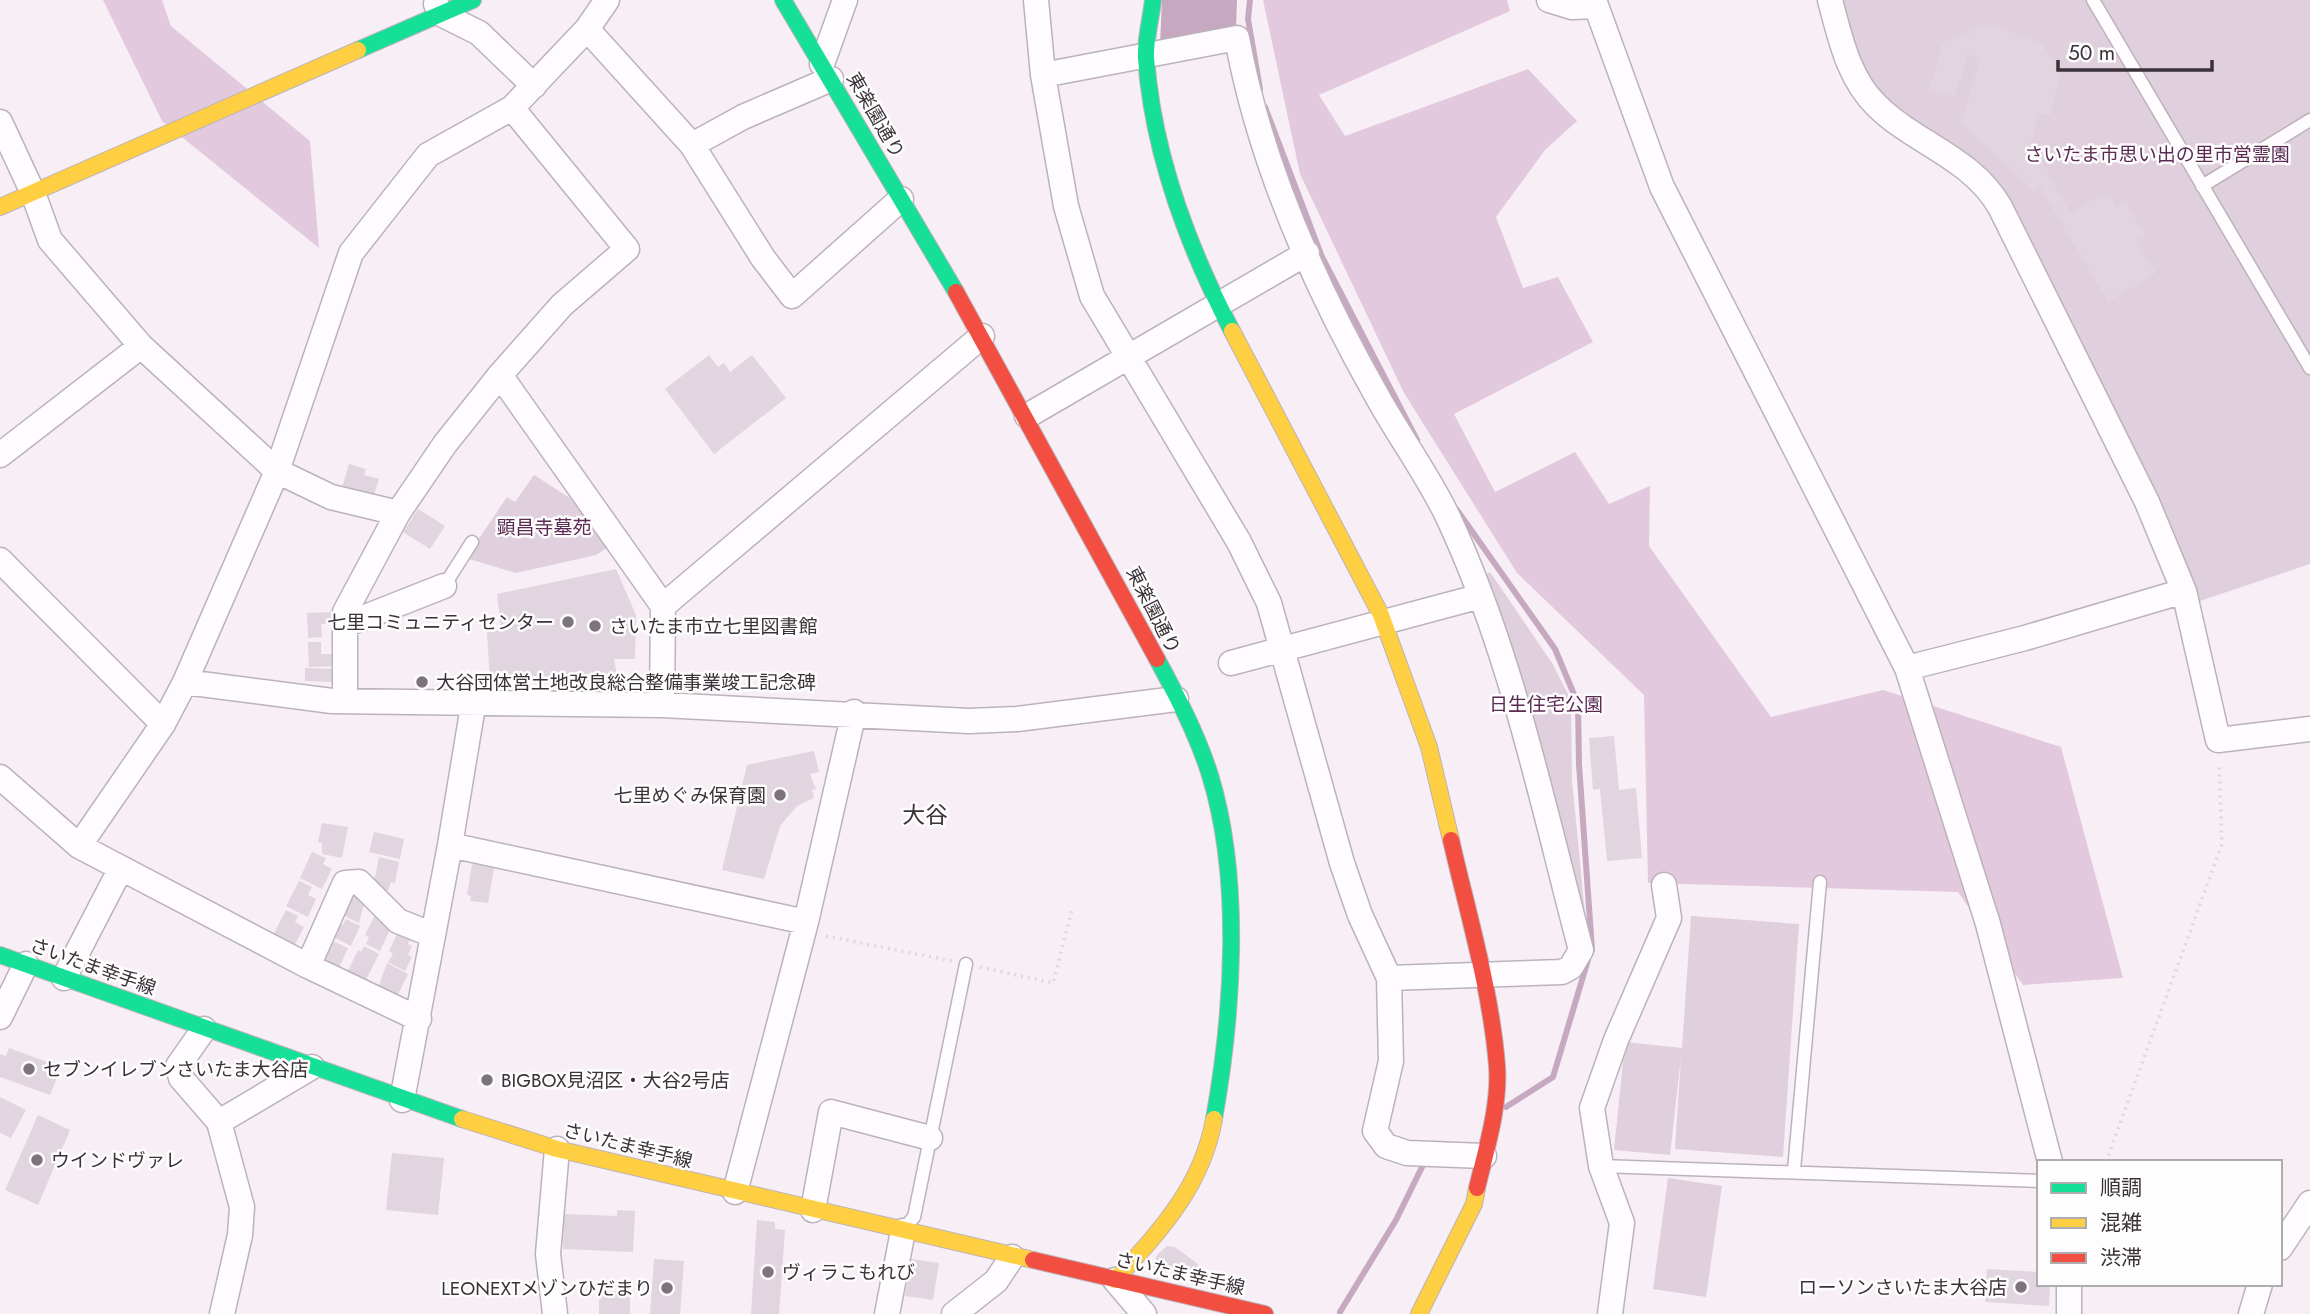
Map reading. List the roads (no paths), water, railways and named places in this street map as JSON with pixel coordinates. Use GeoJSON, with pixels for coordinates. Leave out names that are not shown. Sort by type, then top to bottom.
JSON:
{"type":"FeatureCollection","features":[{"type":"Feature","properties":{"kind":"street"},"geometry":{"type":"LineString","coordinates":[[0,207],[438,7],[473,0]]}},
{"type":"Feature","properties":{"kind":"street"},"geometry":{"type":"LineString","coordinates":[[79,846],[163,724],[185,682],[277,471],[351,253],[428,155],[512,108],[587,29],[607,0]]}},
{"type":"Feature","properties":{"kind":"street","name":"東楽園通り"},"geometry":{"type":"LineString","coordinates":[[783,0],[1027,416],[1196,738],[1218,803],[1232,891],[1231,967],[1217,1104],[1209,1144],[1198,1175],[1184,1198],[1115,1280]]}},
{"type":"Feature","properties":{"kind":"street"},"geometry":{"type":"LineString","coordinates":[[692,145],[827,71],[845,0]]}},
{"type":"Feature","properties":{"kind":"street"},"geometry":{"type":"LineString","coordinates":[[1036,0],[1043,75],[1066,206],[1081,266],[1092,296],[1239,542],[1269,603],[1342,863],[1360,915],[1389,978],[1391,1061],[1375,1131],[1385,1146],[1407,1153],[1484,1156]]}},
{"type":"Feature","properties":{"kind":"street"},"geometry":{"type":"LineString","coordinates":[[1153,0],[1146,56],[1162,163],[1218,304],[1384,622],[1429,747],[1482,975],[1497,1068],[1490,1130],[1474,1204],[1419,1314]]}},
{"type":"Feature","properties":{"kind":"street"},"geometry":{"type":"LineString","coordinates":[[1549,0],[1572,7],[1595,3],[1662,187],[1907,668],[1988,924],[2049,1160]]}},
{"type":"Feature","properties":{"kind":"street"},"geometry":{"type":"LineString","coordinates":[[1830,0],[1844,52],[1868,96],[1894,120],[1978,176],[1991,190],[2142,490],[2183,591],[2218,740],[2310,729]]}},
{"type":"Feature","properties":{"kind":"street"},"geometry":{"type":"LineString","coordinates":[[438,7],[479,33],[534,86]]}},
{"type":"Feature","properties":{"kind":"street"},"geometry":{"type":"LineString","coordinates":[[587,29],[692,145],[763,258],[792,296],[901,199]]}},
{"type":"Feature","properties":{"kind":"street"},"geometry":{"type":"LineString","coordinates":[[1043,75],[1237,38],[1258,133],[1307,253],[1354,354],[1446,513],[1481,596],[1507,669],[1581,950],[1571,967],[1562,972],[1389,978]]}},
{"type":"Feature","properties":{"kind":"street"},"geometry":{"type":"LineString","coordinates":[[345,701],[345,612],[398,513],[445,444],[500,375],[562,305],[626,249],[512,108]]}},
{"type":"Feature","properties":{"kind":"street"},"geometry":{"type":"LineString","coordinates":[[0,122],[33,193],[50,240],[141,346],[277,471],[331,497],[398,513]]}},
{"type":"Feature","properties":{"kind":"street"},"geometry":{"type":"LineString","coordinates":[[1027,416],[1307,253]]}},
{"type":"Feature","properties":{"kind":"street"},"geometry":{"type":"LineString","coordinates":[[663,606],[982,336]]}},
{"type":"Feature","properties":{"kind":"street"},"geometry":{"type":"LineString","coordinates":[[0,455],[141,346]]}},
{"type":"Feature","properties":{"kind":"street"},"geometry":{"type":"LineString","coordinates":[[500,375],[663,606],[662,705]]}},
{"type":"Feature","properties":{"kind":"street"},"geometry":{"type":"LineString","coordinates":[[0,560],[163,724]]}},
{"type":"Feature","properties":{"kind":"street"},"geometry":{"type":"LineString","coordinates":[[345,625],[444,586]]}},
{"type":"Feature","properties":{"kind":"street"},"geometry":{"type":"LineString","coordinates":[[1907,668],[2025,638],[2183,591]]}},
{"type":"Feature","properties":{"kind":"street"},"geometry":{"type":"LineString","coordinates":[[1231,663],[1481,596]]}},
{"type":"Feature","properties":{"kind":"street"},"geometry":{"type":"LineString","coordinates":[[185,682],[345,701],[474,700],[662,705],[854,712],[969,721],[1017,719],[1176,699]]}},
{"type":"Feature","properties":{"kind":"street"},"geometry":{"type":"LineString","coordinates":[[402,1100],[419,1019],[474,700]]}},
{"type":"Feature","properties":{"kind":"street"},"geometry":{"type":"LineString","coordinates":[[735,1192],[806,922],[854,712]]}},
{"type":"Feature","properties":{"kind":"street"},"geometry":{"type":"LineString","coordinates":[[0,777],[79,846],[120,870],[419,1019]]}},
{"type":"Feature","properties":{"kind":"street"},"geometry":{"type":"LineString","coordinates":[[450,845],[806,922]]}},
{"type":"Feature","properties":{"kind":"street"},"geometry":{"type":"LineString","coordinates":[[64,978],[120,870]]}},
{"type":"Feature","properties":{"kind":"street"},"geometry":{"type":"LineString","coordinates":[[308,966],[345,883],[359,883],[398,921],[433,935]]}},
{"type":"Feature","properties":{"kind":"street"},"geometry":{"type":"LineString","coordinates":[[1610,1314],[1622,1223],[1601,1166],[1592,1108],[1616,1040],[1669,918],[1664,885]]}},
{"type":"Feature","properties":{"kind":"street","name":"さいたま幸手線"},"geometry":{"type":"LineString","coordinates":[[0,955],[402,1100],[557,1149],[1265,1314]]}},
{"type":"Feature","properties":{"kind":"street"},"geometry":{"type":"LineString","coordinates":[[0,1017],[26,964]]}},
{"type":"Feature","properties":{"kind":"street"},"geometry":{"type":"LineString","coordinates":[[204,1029],[178,1066],[181,1078],[219,1122],[242,1207],[240,1235],[222,1314]]}},
{"type":"Feature","properties":{"kind":"street"},"geometry":{"type":"LineString","coordinates":[[219,1122],[312,1067]]}},
{"type":"Feature","properties":{"kind":"street"},"geometry":{"type":"LineString","coordinates":[[813,1210],[831,1112],[930,1138]]}},
{"type":"Feature","properties":{"kind":"street"},"geometry":{"type":"LineString","coordinates":[[555,1314],[548,1254],[557,1149]]}},
{"type":"Feature","properties":{"kind":"street"},"geometry":{"type":"LineString","coordinates":[[2282,1245],[2310,1203]]}},
{"type":"Feature","properties":{"kind":"street"},"geometry":{"type":"LineString","coordinates":[[887,1314],[903,1231]]}},
{"type":"Feature","properties":{"kind":"street"},"geometry":{"type":"LineString","coordinates":[[954,1314],[996,1281],[1012,1256]]}},
{"type":"Feature","properties":{"kind":"street"},"geometry":{"type":"LineString","coordinates":[[1115,1280],[1144,1314]]}},
{"type":"Feature","properties":{"kind":"street"},"geometry":{"type":"LineString","coordinates":[[2069,1286],[2069,1314]]}},
{"type":"Feature","properties":{"kind":"street"},"geometry":{"type":"LineString","coordinates":[[2251,1314],[2259,1286]]}},
{"type":"Feature","properties":{"kind":"lane"},"geometry":{"type":"LineString","coordinates":[[2093,0],[2310,368]]}},
{"type":"Feature","properties":{"kind":"lane"},"geometry":{"type":"LineString","coordinates":[[2202,186],[2310,120]]}},
{"type":"Feature","properties":{"kind":"lane"},"geometry":{"type":"LineString","coordinates":[[444,586],[472,542]]}},
{"type":"Feature","properties":{"kind":"lane"},"geometry":{"type":"LineString","coordinates":[[1794,1170],[1820,882]]}},
{"type":"Feature","properties":{"kind":"lane"},"geometry":{"type":"LineString","coordinates":[[903,1231],[914,1217],[966,964]]}},
{"type":"Feature","properties":{"kind":"lane"},"geometry":{"type":"LineString","coordinates":[[1601,1166],[1794,1170],[2037,1181]]}},
{"type":"Feature","properties":{"kind":"waterway"},"geometry":{"type":"LineString","coordinates":[[1250,0],[1248,19],[1260,89]]}},
{"type":"Feature","properties":{"kind":"waterway"},"geometry":{"type":"LineString","coordinates":[[1265,107],[1322,257],[1417,440]]}},
{"type":"Feature","properties":{"kind":"waterway"},"geometry":{"type":"LineString","coordinates":[[1457,510],[1555,649],[1578,704],[1579,764],[1592,950]]}},
{"type":"Feature","properties":{"kind":"waterway"},"geometry":{"type":"LineString","coordinates":[[1506,1107],[1553,1077],[1588,960]]}},
{"type":"Feature","properties":{"kind":"waterway"},"geometry":{"type":"LineString","coordinates":[[1340,1312],[1396,1220],[1425,1161]]}},
{"type":"Feature","properties":{"kind":"place","name":"七里コミュニティセンター"},"geometry":{"type":"Point","coordinates":[568,622]}},
{"type":"Feature","properties":{"kind":"place","name":"さいたま市立七里図書館"},"geometry":{"type":"Point","coordinates":[595,626]}},
{"type":"Feature","properties":{"kind":"place","name":"大谷団体営土地改良総合整備事業竣工記念碑"},"geometry":{"type":"Point","coordinates":[422,682]}},
{"type":"Feature","properties":{"kind":"place","name":"七里めぐみ保育園"},"geometry":{"type":"Point","coordinates":[780,795]}},
{"type":"Feature","properties":{"kind":"place","name":"セブンイレブンさいたま大谷店"},"geometry":{"type":"Point","coordinates":[29,1069]}},
{"type":"Feature","properties":{"kind":"place","name":"BIGBOX見沼区・大谷2号店"},"geometry":{"type":"Point","coordinates":[487,1080]}},
{"type":"Feature","properties":{"kind":"place","name":"ウインドヴァレ"},"geometry":{"type":"Point","coordinates":[37,1160]}},
{"type":"Feature","properties":{"kind":"place","name":"ヴィラこもれび"},"geometry":{"type":"Point","coordinates":[768,1272]}},
{"type":"Feature","properties":{"kind":"place","name":"ローソンさいたま大谷店"},"geometry":{"type":"Point","coordinates":[2021,1287]}},
{"type":"Feature","properties":{"kind":"place","name":"LEONEXTメゾンひだまり"},"geometry":{"type":"Point","coordinates":[667,1288]}},
{"type":"Feature","properties":{"kind":"district","name":"大谷"},"geometry":{"type":"Point","coordinates":[925,815]}},
{"type":"Feature","properties":{"kind":"park label","name":"さいたま市思い出の里市営霊園"},"geometry":{"type":"Point","coordinates":[2157,154]}},
{"type":"Feature","properties":{"kind":"park label","name":"顕昌寺墓苑"},"geometry":{"type":"Point","coordinates":[544,527]}},
{"type":"Feature","properties":{"kind":"park label","name":"日生住宅公園"},"geometry":{"type":"Point","coordinates":[1546,704]}}]}
